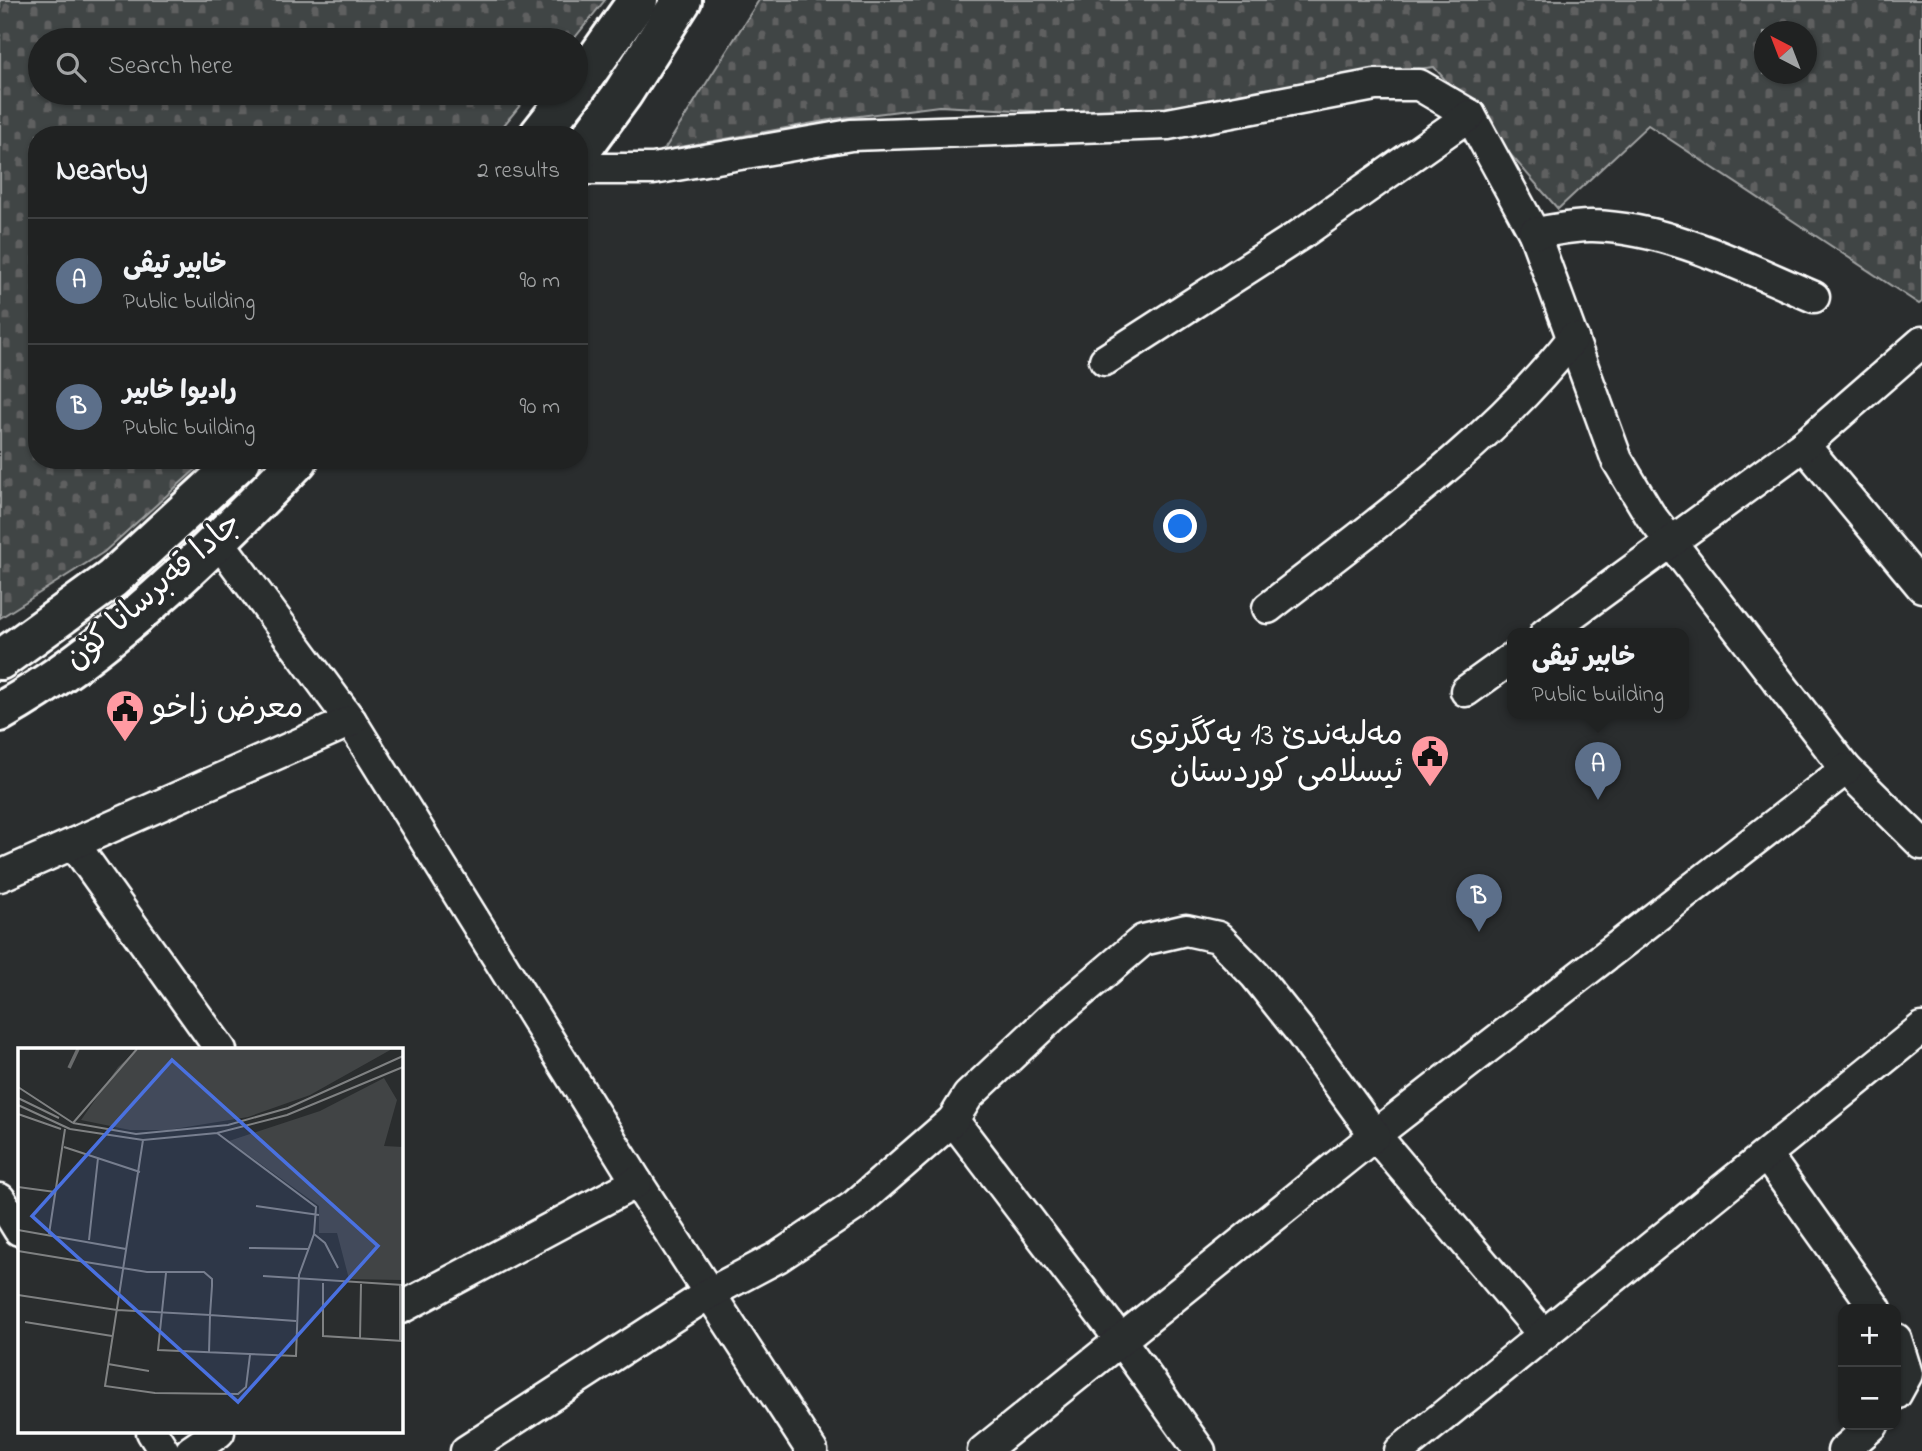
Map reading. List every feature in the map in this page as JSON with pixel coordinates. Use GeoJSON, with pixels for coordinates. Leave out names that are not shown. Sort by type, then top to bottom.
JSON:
{"type":"FeatureCollection","features":[{"type":"Feature","properties":{"kind":"main road"},"geometry":{"type":"LineString","coordinates":[[588,71],[638,0]]}},
{"type":"Feature","properties":{"kind":"main road"},"geometry":{"type":"LineString","coordinates":[[588,141],[623,93],[682,0]]}},
{"type":"Feature","properties":{"kind":"main road"},"geometry":{"type":"LineString","coordinates":[[546,126],[563,105]]}},
{"type":"Feature","properties":{"kind":"main road","name":"جادا قەبرسانا کۆن"},"geometry":{"type":"LineString","coordinates":[[0,660],[112,579],[232,469]]}},
{"type":"Feature","properties":{"kind":"main road","name":"جادا قەبرسانا کۆن"},"geometry":{"type":"LineString","coordinates":[[0,712],[32,694],[96,646],[219,542],[289,469]]}},
{"type":"Feature","properties":{"kind":"street"},"geometry":{"type":"LineString","coordinates":[[588,169],[653,169],[851,135],[1168,124],[1375,85],[1419,85],[1470,115],[1534,233],[1617,460],[1670,542],[1846,769],[1922,844]]}},
{"type":"Feature","properties":{"kind":"street"},"geometry":{"type":"LineString","coordinates":[[1105,360],[1301,234],[1470,115]]}},
{"type":"Feature","properties":{"kind":"street"},"geometry":{"type":"LineString","coordinates":[[1534,233],[1592,225],[1636,231],[1686,245],[1814,297]]}},
{"type":"Feature","properties":{"kind":"street"},"geometry":{"type":"LineString","coordinates":[[1268,608],[1417,492],[1541,379],[1573,338]]}},
{"type":"Feature","properties":{"kind":"street"},"geometry":{"type":"LineString","coordinates":[[1553,628],[1804,445],[1922,342]]}},
{"type":"Feature","properties":{"kind":"street"},"geometry":{"type":"LineString","coordinates":[[1804,445],[1922,587]]}},
{"type":"Feature","properties":{"kind":"street"},"geometry":{"type":"LineString","coordinates":[[219,542],[351,721],[637,1182],[812,1451]]}},
{"type":"Feature","properties":{"kind":"street"},"geometry":{"type":"LineString","coordinates":[[1466,691],[1507,662]]}},
{"type":"Feature","properties":{"kind":"street"},"geometry":{"type":"LineString","coordinates":[[0,876],[351,721]]}},
{"type":"Feature","properties":{"kind":"street"},"geometry":{"type":"LineString","coordinates":[[982,1451],[1122,1342],[1375,1135],[1846,769]]}},
{"type":"Feature","properties":{"kind":"street"},"geometry":{"type":"LineString","coordinates":[[74,844],[220,1048]]}},
{"type":"Feature","properties":{"kind":"street"},"geometry":{"type":"LineString","coordinates":[[466,1451],[708,1294],[778,1257],[855,1206],[953,1121],[968,1096],[1103,972],[1143,940],[1186,930],[1218,937],[1255,975],[1375,1135],[1542,1333]]}},
{"type":"Feature","properties":{"kind":"street"},"geometry":{"type":"LineString","coordinates":[[1400,1451],[1542,1333],[1766,1156],[1922,1028]]}},
{"type":"Feature","properties":{"kind":"street"},"geometry":{"type":"LineString","coordinates":[[953,1121],[1122,1342],[1200,1451]]}},
{"type":"Feature","properties":{"kind":"street"},"geometry":{"type":"LineString","coordinates":[[1766,1156],[1872,1304]]}},
{"type":"Feature","properties":{"kind":"street"},"geometry":{"type":"LineString","coordinates":[[402,1306],[637,1182]]}},
{"type":"Feature","properties":{"kind":"street"},"geometry":{"type":"LineString","coordinates":[[1901,1355],[1907,1374],[1901,1385]]}},
{"type":"Feature","properties":{"kind":"street"},"geometry":{"type":"LineString","coordinates":[[1843,1451],[1867,1430]]}},
{"type":"Feature","properties":{"kind":"street"},"geometry":{"type":"LineString","coordinates":[[153,1434],[164,1451]]}},
{"type":"Feature","properties":{"kind":"street"},"geometry":{"type":"LineString","coordinates":[[191,1451],[216,1434]]}},
{"type":"Feature","properties":{"kind":"green space"},"geometry":{"type":"Polygon","coordinates":[[[0,0],[605,0],[583,28],[28,28],[28,105],[520,105],[503,126],[28,126],[28,469],[196,469],[104,552],[0,618],[0,0]]]}},
{"type":"Feature","properties":{"kind":"green space"},"geometry":{"type":"Polygon","coordinates":[[[759,0],[1922,0],[1922,302],[1919,304],[1648,125],[1558,209],[1434,67],[1373,74],[1201,105],[1090,114],[939,106],[836,119],[664,150],[759,0]]]}},
{"type":"Feature","properties":{"kind":"place","name":"معرض زاخو"},"geometry":{"type":"Point","coordinates":[125,743]}},
{"type":"Feature","properties":{"kind":"place","name":"مەلبەندێ 13 یەکگرتوی ئیسلامی کوردستان"},"geometry":{"type":"Point","coordinates":[1430,788]}},
{"type":"Feature","properties":{"kind":"place","name":"خابیر تیڤی"},"geometry":{"type":"Point","coordinates":[1598,800]}},
{"type":"Feature","properties":{"kind":"place","name":"رادیوا خابیر"},"geometry":{"type":"Point","coordinates":[1479,932]}}]}
